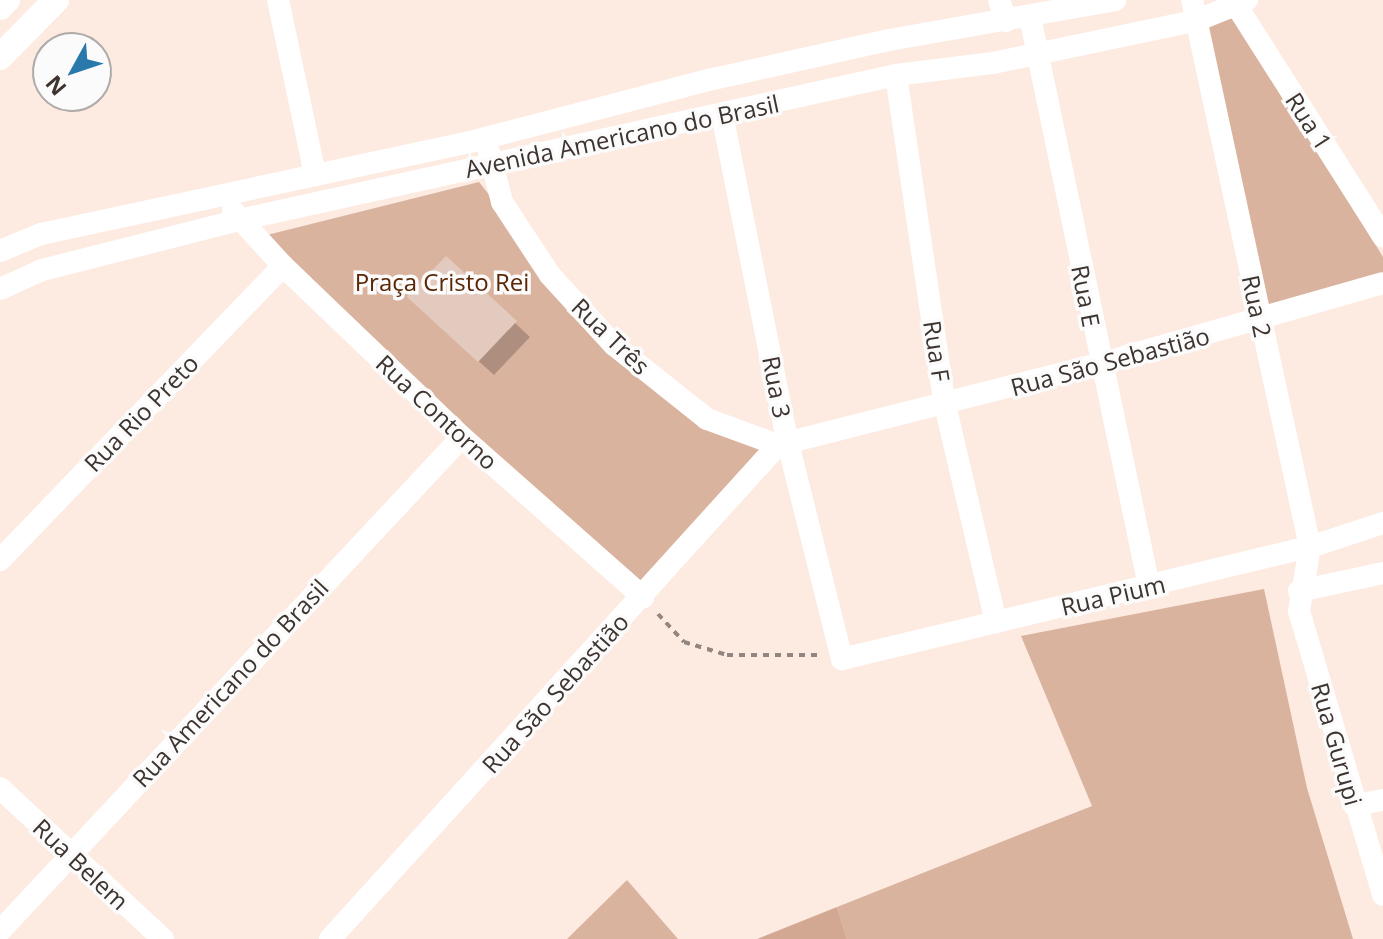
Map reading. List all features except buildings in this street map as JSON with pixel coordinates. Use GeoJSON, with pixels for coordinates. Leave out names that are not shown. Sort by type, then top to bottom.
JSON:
{"type":"FeatureCollection","features":[{"type":"Feature","properties":{"kind":"street"},"geometry":{"type":"LineString","coordinates":[[0,7],[7,0]]}},
{"type":"Feature","properties":{"kind":"street"},"geometry":{"type":"LineString","coordinates":[[0,57],[56,0]]}},
{"type":"Feature","properties":{"kind":"street"},"geometry":{"type":"LineString","coordinates":[[278,0],[315,174]]}},
{"type":"Feature","properties":{"kind":"street","name":"Avenida Americano do Brasil"},"geometry":{"type":"LineString","coordinates":[[0,251],[41,234],[486,138],[713,79],[889,40],[1002,10],[1030,17],[1115,0]]}},
{"type":"Feature","properties":{"kind":"street","name":"Avenida Americano do Brasil"},"geometry":{"type":"LineString","coordinates":[[0,289],[42,270],[239,220],[896,75],[1037,52],[1195,10],[1239,2]]}},
{"type":"Feature","properties":{"kind":"street","name":"Rua 1"},"geometry":{"type":"LineString","coordinates":[[1239,2],[1383,236]]}},
{"type":"Feature","properties":{"kind":"street","name":"Rua 2"},"geometry":{"type":"LineString","coordinates":[[1195,10],[1310,547],[1299,591]]}},
{"type":"Feature","properties":{"kind":"street","name":"Rua E"},"geometry":{"type":"LineString","coordinates":[[1030,17],[1099,364],[1149,586]]}},
{"type":"Feature","properties":{"kind":"street","name":"Rua F"},"geometry":{"type":"LineString","coordinates":[[896,75],[945,405],[996,622]]}},
{"type":"Feature","properties":{"kind":"street","name":"Rua 3"},"geometry":{"type":"LineString","coordinates":[[722,114],[783,444],[842,659]]}},
{"type":"Feature","properties":{"kind":"street","name":"Rua Três"},"geometry":{"type":"LineString","coordinates":[[486,138],[502,202],[550,275],[614,345],[707,419],[783,444]]}},
{"type":"Feature","properties":{"kind":"street","name":"Rua Contorno"},"geometry":{"type":"LineString","coordinates":[[222,195],[239,220],[283,266],[462,437],[643,597]]}},
{"type":"Feature","properties":{"kind":"street","name":"Rua Rio Preto"},"geometry":{"type":"LineString","coordinates":[[0,560],[283,266]]}},
{"type":"Feature","properties":{"kind":"street","name":"Rua São Sebastião"},"geometry":{"type":"LineString","coordinates":[[330,939],[783,444],[1099,364],[1383,283]]}},
{"type":"Feature","properties":{"kind":"street","name":"Rua Americano do Brasil"},"geometry":{"type":"LineString","coordinates":[[0,931],[462,437]]}},
{"type":"Feature","properties":{"kind":"street","name":"Rua Pium"},"geometry":{"type":"LineString","coordinates":[[842,659],[1310,547],[1383,523]]}},
{"type":"Feature","properties":{"kind":"street"},"geometry":{"type":"LineString","coordinates":[[1299,591],[1383,573]]}},
{"type":"Feature","properties":{"kind":"street","name":"Rua Gurupi"},"geometry":{"type":"LineString","coordinates":[[1299,591],[1299,611],[1383,895]]}},
{"type":"Feature","properties":{"kind":"street","name":"Rua Belem"},"geometry":{"type":"LineString","coordinates":[[0,788],[163,939]]}},
{"type":"Feature","properties":{"kind":"street"},"geometry":{"type":"LineString","coordinates":[[1354,805],[1383,800]]}},
{"type":"Feature","properties":{"kind":"path"},"geometry":{"type":"LineString","coordinates":[[643,597],[684,642],[727,655],[795,651],[842,659]]}},
{"type":"Feature","properties":{"kind":"green space"},"geometry":{"type":"Polygon","coordinates":[[[1236,17],[1383,257],[1383,278],[1265,310],[1202,28],[1236,17]]]}},
{"type":"Feature","properties":{"kind":"green space","name":"Praça Cristo Rei"},"geometry":{"type":"Polygon","coordinates":[[[479,182],[615,355],[768,444],[633,591],[267,235],[479,182]]]}},
{"type":"Feature","properties":{"kind":"green space"},"geometry":{"type":"Polygon","coordinates":[[[1264,589],[1307,788],[1353,939],[847,939],[837,907],[1092,806],[1021,636],[1264,589]]]}},
{"type":"Feature","properties":{"kind":"green space"},"geometry":{"type":"Polygon","coordinates":[[[627,880],[678,939],[567,939],[627,880]]]}},
{"type":"Feature","properties":{"kind":"shaded area"},"geometry":{"type":"Polygon","coordinates":[[[837,907],[847,939],[757,939],[837,907]]]}}]}
